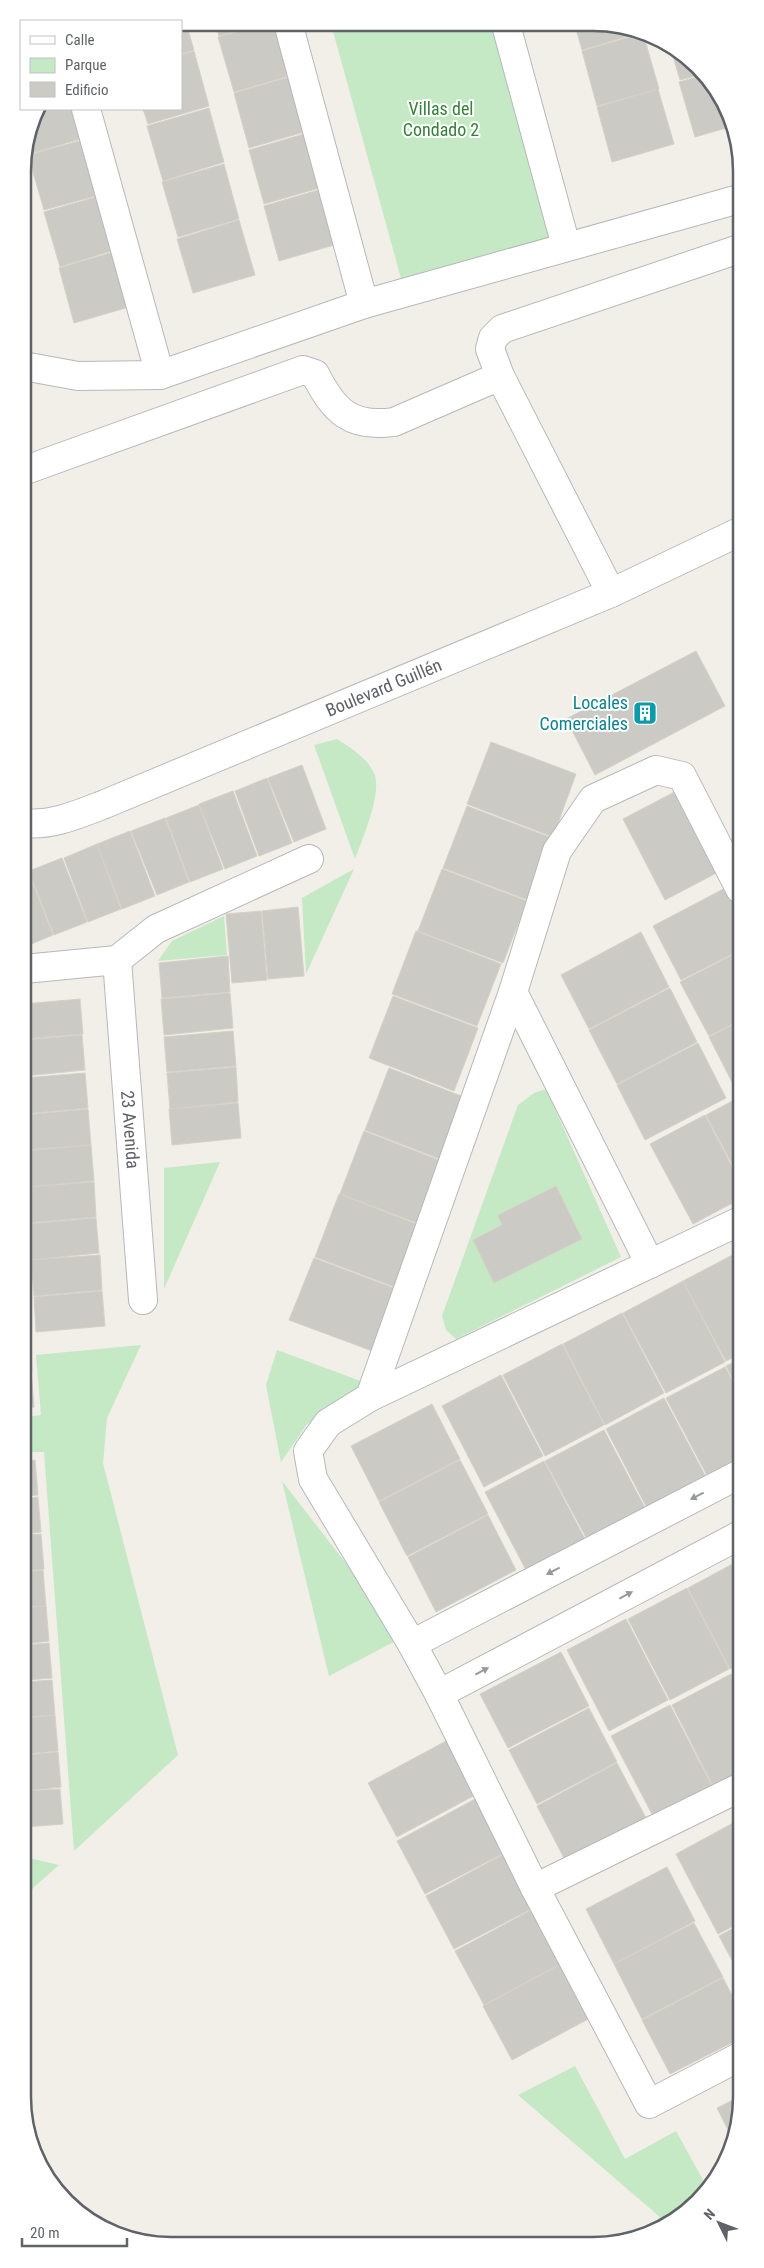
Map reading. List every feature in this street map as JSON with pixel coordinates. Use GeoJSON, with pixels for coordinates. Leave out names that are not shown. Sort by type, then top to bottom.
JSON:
{"type":"FeatureCollection","features":[{"type":"Feature","properties":{"kind":"street"},"geometry":{"type":"LineString","coordinates":[[290,31],[364,304]]}},
{"type":"Feature","properties":{"kind":"street"},"geometry":{"type":"LineString","coordinates":[[508,31],[566,246]]}},
{"type":"Feature","properties":{"kind":"street"},"geometry":{"type":"LineString","coordinates":[[86,110],[160,375]]}},
{"type":"Feature","properties":{"kind":"street"},"geometry":{"type":"LineString","coordinates":[[32,368],[78,376],[160,375],[364,304],[733,201]]}},
{"type":"Feature","properties":{"kind":"street"},"geometry":{"type":"LineString","coordinates":[[611,593],[500,376],[490,349],[493,338],[502,329],[733,251]]}},
{"type":"Feature","properties":{"kind":"street"},"geometry":{"type":"LineString","coordinates":[[32,468],[304,370],[316,374],[328,398],[348,417],[378,424],[394,422],[500,376]]}},
{"type":"Feature","properties":{"kind":"street","name":"Boulevard Guillén"},"geometry":{"type":"LineString","coordinates":[[32,824],[66,818],[105,804],[611,593],[733,535]]}},
{"type":"Feature","properties":{"kind":"street"},"geometry":{"type":"LineString","coordinates":[[370,1397],[513,992],[557,851],[593,800],[656,770],[682,776],[733,875]]}},
{"type":"Feature","properties":{"kind":"street"},"geometry":{"type":"LineString","coordinates":[[32,968],[117,960],[156,929],[309,859]]}},
{"type":"Feature","properties":{"kind":"street","name":"23 Avenida"},"geometry":{"type":"LineString","coordinates":[[117,960],[143,1300]]}},
{"type":"Feature","properties":{"kind":"street"},"geometry":{"type":"LineString","coordinates":[[513,992],[650,1264]]}},
{"type":"Feature","properties":{"kind":"street"},"geometry":{"type":"LineString","coordinates":[[732,1226],[370,1397],[328,1423],[308,1451],[313,1479],[412,1644],[439,1694],[535,1888],[648,2104],[732,2061]]}},
{"type":"Feature","properties":{"kind":"street"},"geometry":{"type":"LineString","coordinates":[[412,1644],[732,1478]]}},
{"type":"Feature","properties":{"kind":"street"},"geometry":{"type":"LineString","coordinates":[[439,1694],[732,1539]]}},
{"type":"Feature","properties":{"kind":"street"},"geometry":{"type":"LineString","coordinates":[[535,1888],[732,1791]]}},
{"type":"Feature","properties":{"kind":"green space","name":"Villas del Condado 2"},"geometry":{"type":"Polygon","coordinates":[[[333,31],[501,31],[557,239],[402,282],[333,31]]]}},
{"type":"Feature","properties":{"kind":"green space"},"geometry":{"type":"Polygon","coordinates":[[[337,739],[367,763],[374,773],[376,781],[374,804],[355,859],[314,745],[337,739]]]}},
{"type":"Feature","properties":{"kind":"green space"},"geometry":{"type":"Polygon","coordinates":[[[354,869],[306,974],[302,898],[354,869]]]}},
{"type":"Feature","properties":{"kind":"green space"},"geometry":{"type":"Polygon","coordinates":[[[224,916],[227,955],[158,961],[172,941],[224,916]]]}},
{"type":"Feature","properties":{"kind":"green space"},"geometry":{"type":"Polygon","coordinates":[[[546,1089],[621,1257],[456,1339],[446,1330],[442,1316],[518,1105],[534,1093],[546,1089]]]}},
{"type":"Feature","properties":{"kind":"green space"},"geometry":{"type":"Polygon","coordinates":[[[220,1162],[164,1289],[164,1168],[220,1162]]]}},
{"type":"Feature","properties":{"kind":"green space"},"geometry":{"type":"Polygon","coordinates":[[[141,1345],[107,1418],[103,1463],[178,1755],[74,1851],[44,1452],[31,1452],[31,1416],[41,1415],[36,1355],[141,1345]]]}},
{"type":"Feature","properties":{"kind":"green space"},"geometry":{"type":"Polygon","coordinates":[[[277,1350],[366,1383],[329,1416],[307,1424],[281,1462],[266,1385],[277,1350]]]}},
{"type":"Feature","properties":{"kind":"green space"},"geometry":{"type":"Polygon","coordinates":[[[282,1481],[403,1637],[329,1676],[282,1481]]]}},
{"type":"Feature","properties":{"kind":"green space"},"geometry":{"type":"Polygon","coordinates":[[[31,1858],[59,1865],[33,1888],[31,1892],[31,1858]]]}},
{"type":"Feature","properties":{"kind":"green space"},"geometry":{"type":"Polygon","coordinates":[[[575,2066],[625,2159],[676,2131],[704,2182],[692,2196],[662,2219],[518,2095],[575,2066]]]}},
{"type":"Feature","properties":{"kind":"building"},"geometry":{"type":"Polygon","coordinates":[[[182,31],[188,31],[194,50],[182,54],[182,31]]]}},
{"type":"Feature","properties":{"kind":"building"},"geometry":{"type":"Polygon","coordinates":[[[217,31],[236,31],[219,36],[217,31]]]}},
{"type":"Feature","properties":{"kind":"building"},"geometry":{"type":"Polygon","coordinates":[[[239,31],[283,31],[296,74],[234,92],[218,37],[239,31]]]}},
{"type":"Feature","properties":{"kind":"building"},"geometry":{"type":"Polygon","coordinates":[[[577,31],[611,32],[628,36],[582,50],[577,31]]]}},
{"type":"Feature","properties":{"kind":"building"},"geometry":{"type":"Polygon","coordinates":[[[630,37],[646,42],[659,89],[597,106],[582,51],[630,37]]]}},
{"type":"Feature","properties":{"kind":"building"},"geometry":{"type":"Polygon","coordinates":[[[194,51],[209,106],[148,124],[143,110],[182,110],[182,55],[194,51]]]}},
{"type":"Feature","properties":{"kind":"building"},"geometry":{"type":"Polygon","coordinates":[[[673,57],[695,76],[680,80],[673,57]]]}},
{"type":"Feature","properties":{"kind":"building"},"geometry":{"type":"Polygon","coordinates":[[[296,75],[311,130],[249,148],[234,93],[296,75]]]}},
{"type":"Feature","properties":{"kind":"building"},"geometry":{"type":"Polygon","coordinates":[[[696,77],[714,101],[726,128],[695,137],[679,82],[696,77]]]}},
{"type":"Feature","properties":{"kind":"building"},"geometry":{"type":"Polygon","coordinates":[[[658,89],[674,144],[612,162],[597,107],[658,89]]]}},
{"type":"Feature","properties":{"kind":"building"},"geometry":{"type":"Polygon","coordinates":[[[209,108],[224,162],[163,181],[147,126],[209,108]]]}},
{"type":"Feature","properties":{"kind":"building"},"geometry":{"type":"Polygon","coordinates":[[[46,110],[83,110],[91,136],[33,153],[36,135],[46,110]]]}},
{"type":"Feature","properties":{"kind":"building"},"geometry":{"type":"Polygon","coordinates":[[[311,132],[326,186],[264,204],[249,150],[311,132]]]}},
{"type":"Feature","properties":{"kind":"building"},"geometry":{"type":"Polygon","coordinates":[[[90,138],[106,193],[44,210],[32,169],[33,154],[90,138]]]}},
{"type":"Feature","properties":{"kind":"building"},"geometry":{"type":"Polygon","coordinates":[[[224,164],[239,219],[178,237],[162,182],[224,164]]]}},
{"type":"Feature","properties":{"kind":"building"},"geometry":{"type":"Polygon","coordinates":[[[325,188],[341,243],[279,261],[264,206],[325,188]]]}},
{"type":"Feature","properties":{"kind":"building"},"geometry":{"type":"Polygon","coordinates":[[[106,194],[121,248],[60,267],[44,212],[106,194]]]}},
{"type":"Feature","properties":{"kind":"building"},"geometry":{"type":"Polygon","coordinates":[[[239,220],[255,275],[193,293],[177,239],[239,220]]]}},
{"type":"Feature","properties":{"kind":"building"},"geometry":{"type":"Polygon","coordinates":[[[120,250],[136,305],[74,323],[59,268],[120,250]]]}},
{"type":"Feature","properties":{"kind":"building","name":"Locales Comerciales"},"geometry":{"type":"Polygon","coordinates":[[[696,651],[725,706],[595,775],[566,719],[696,651]]]}},
{"type":"Feature","properties":{"kind":"building"},"geometry":{"type":"Polygon","coordinates":[[[491,742],[576,774],[553,837],[467,804],[491,742]]]}},
{"type":"Feature","properties":{"kind":"building"},"geometry":{"type":"Polygon","coordinates":[[[302,765],[326,829],[294,842],[268,778],[302,765]]]}},
{"type":"Feature","properties":{"kind":"building"},"geometry":{"type":"Polygon","coordinates":[[[267,778],[292,843],[259,856],[235,791],[267,778]]]}},
{"type":"Feature","properties":{"kind":"building"},"geometry":{"type":"Polygon","coordinates":[[[682,788],[724,869],[665,900],[623,819],[682,788]]]}},
{"type":"Feature","properties":{"kind":"building"},"geometry":{"type":"Polygon","coordinates":[[[233,791],[257,856],[225,869],[199,804],[233,791]]]}},
{"type":"Feature","properties":{"kind":"building"},"geometry":{"type":"Polygon","coordinates":[[[199,805],[223,869],[190,882],[166,818],[199,805]]]}},
{"type":"Feature","properties":{"kind":"building"},"geometry":{"type":"Polygon","coordinates":[[[467,806],[552,838],[528,900],[443,868],[467,806]]]}},
{"type":"Feature","properties":{"kind":"building"},"geometry":{"type":"Polygon","coordinates":[[[165,818],[189,882],[157,895],[131,831],[165,818]]]}},
{"type":"Feature","properties":{"kind":"building"},"geometry":{"type":"Polygon","coordinates":[[[130,831],[155,896],[122,909],[97,844],[130,831]]]}},
{"type":"Feature","properties":{"kind":"building"},"geometry":{"type":"Polygon","coordinates":[[[97,844],[121,909],[88,922],[64,858],[97,844]]]}},
{"type":"Feature","properties":{"kind":"building"},"geometry":{"type":"Polygon","coordinates":[[[62,858],[87,922],[54,935],[32,878],[32,870],[62,858]]]}},
{"type":"Feature","properties":{"kind":"building"},"geometry":{"type":"Polygon","coordinates":[[[442,869],[527,901],[503,963],[418,931],[442,869]]]}},
{"type":"Feature","properties":{"kind":"building"},"geometry":{"type":"Polygon","coordinates":[[[32,880],[53,935],[32,944],[32,880]]]}},
{"type":"Feature","properties":{"kind":"building"},"geometry":{"type":"Polygon","coordinates":[[[733,884],[733,954],[681,980],[653,926],[733,884]]]}},
{"type":"Feature","properties":{"kind":"building"},"geometry":{"type":"Polygon","coordinates":[[[298,907],[304,976],[268,979],[262,911],[298,907]]]}},
{"type":"Feature","properties":{"kind":"building"},"geometry":{"type":"Polygon","coordinates":[[[261,911],[267,980],[232,983],[226,914],[261,911]]]}},
{"type":"Feature","properties":{"kind":"building"},"geometry":{"type":"Polygon","coordinates":[[[416,931],[501,964],[477,1026],[392,994],[416,931]]]}},
{"type":"Feature","properties":{"kind":"building"},"geometry":{"type":"Polygon","coordinates":[[[641,932],[669,987],[589,1029],[561,975],[641,932]]]}},
{"type":"Feature","properties":{"kind":"building"},"geometry":{"type":"Polygon","coordinates":[[[733,955],[733,1024],[709,1036],[680,982],[733,955]]]}},
{"type":"Feature","properties":{"kind":"building"},"geometry":{"type":"Polygon","coordinates":[[[228,956],[230,992],[162,998],[159,963],[228,956]]]}},
{"type":"Feature","properties":{"kind":"building"},"geometry":{"type":"Polygon","coordinates":[[[670,988],[697,1042],[617,1084],[589,1030],[670,988]]]}},
{"type":"Feature","properties":{"kind":"building"},"geometry":{"type":"Polygon","coordinates":[[[230,993],[233,1028],[164,1035],[161,999],[230,993]]]}},
{"type":"Feature","properties":{"kind":"building"},"geometry":{"type":"Polygon","coordinates":[[[393,996],[478,1028],[454,1091],[369,1058],[393,996]]]}},
{"type":"Feature","properties":{"kind":"building"},"geometry":{"type":"Polygon","coordinates":[[[80,999],[83,1034],[32,1038],[32,1003],[80,999]]]}},
{"type":"Feature","properties":{"kind":"building"},"geometry":{"type":"Polygon","coordinates":[[[733,1025],[733,1083],[709,1037],[733,1025]]]}},
{"type":"Feature","properties":{"kind":"building"},"geometry":{"type":"Polygon","coordinates":[[[233,1031],[236,1066],[167,1072],[164,1037],[233,1031]]]}},
{"type":"Feature","properties":{"kind":"building"},"geometry":{"type":"Polygon","coordinates":[[[82,1035],[85,1070],[32,1075],[32,1039],[82,1035]]]}},
{"type":"Feature","properties":{"kind":"building"},"geometry":{"type":"Polygon","coordinates":[[[698,1043],[726,1098],[645,1140],[617,1085],[698,1043]]]}},
{"type":"Feature","properties":{"kind":"building"},"geometry":{"type":"Polygon","coordinates":[[[236,1067],[238,1102],[170,1109],[167,1073],[236,1067]]]}},
{"type":"Feature","properties":{"kind":"building"},"geometry":{"type":"Polygon","coordinates":[[[389,1068],[474,1101],[450,1163],[365,1130],[389,1068]]]}},
{"type":"Feature","properties":{"kind":"building"},"geometry":{"type":"Polygon","coordinates":[[[85,1073],[88,1108],[32,1113],[32,1077],[85,1073]]]}},
{"type":"Feature","properties":{"kind":"building"},"geometry":{"type":"Polygon","coordinates":[[[733,1101],[732,1165],[706,1115],[733,1101]]]}},
{"type":"Feature","properties":{"kind":"building"},"geometry":{"type":"Polygon","coordinates":[[[238,1103],[241,1138],[172,1145],[169,1109],[238,1103]]]}},
{"type":"Feature","properties":{"kind":"building"},"geometry":{"type":"Polygon","coordinates":[[[88,1109],[91,1145],[31,1149],[32,1114],[88,1109]]]}},
{"type":"Feature","properties":{"kind":"building"},"geometry":{"type":"Polygon","coordinates":[[[705,1115],[732,1168],[732,1203],[693,1224],[650,1144],[705,1115]]]}},
{"type":"Feature","properties":{"kind":"building"},"geometry":{"type":"Polygon","coordinates":[[[364,1131],[449,1164],[425,1226],[340,1194],[364,1131]]]}},
{"type":"Feature","properties":{"kind":"building"},"geometry":{"type":"Polygon","coordinates":[[[91,1145],[94,1181],[31,1186],[31,1150],[91,1145]]]}},
{"type":"Feature","properties":{"kind":"building"},"geometry":{"type":"Polygon","coordinates":[[[94,1182],[96,1217],[31,1223],[31,1187],[94,1182]]]}},
{"type":"Feature","properties":{"kind":"building"},"geometry":{"type":"Polygon","coordinates":[[[556,1186],[582,1239],[494,1283],[473,1240],[502,1225],[498,1215],[556,1186]]]}},
{"type":"Feature","properties":{"kind":"building"},"geometry":{"type":"Polygon","coordinates":[[[339,1194],[424,1227],[400,1289],[315,1257],[339,1194]]]}},
{"type":"Feature","properties":{"kind":"building"},"geometry":{"type":"Polygon","coordinates":[[[96,1218],[99,1253],[31,1260],[31,1224],[96,1218]]]}},
{"type":"Feature","properties":{"kind":"building"},"geometry":{"type":"Polygon","coordinates":[[[100,1255],[102,1290],[34,1296],[31,1260],[100,1255]]]}},
{"type":"Feature","properties":{"kind":"building"},"geometry":{"type":"Polygon","coordinates":[[[732,1255],[732,1358],[726,1361],[683,1281],[732,1255]]]}},
{"type":"Feature","properties":{"kind":"building"},"geometry":{"type":"Polygon","coordinates":[[[314,1258],[399,1290],[375,1352],[289,1320],[314,1258]]]}},
{"type":"Feature","properties":{"kind":"building"},"geometry":{"type":"Polygon","coordinates":[[[683,1281],[725,1362],[666,1393],[623,1313],[683,1281]]]}},
{"type":"Feature","properties":{"kind":"building"},"geometry":{"type":"Polygon","coordinates":[[[102,1291],[105,1326],[36,1332],[34,1297],[102,1291]]]}},
{"type":"Feature","properties":{"kind":"building"},"geometry":{"type":"Polygon","coordinates":[[[622,1313],[664,1393],[605,1425],[563,1344],[622,1313]]]}},
{"type":"Feature","properties":{"kind":"building"},"geometry":{"type":"Polygon","coordinates":[[[562,1344],[604,1425],[545,1456],[503,1375],[562,1344]]]}},
{"type":"Feature","properties":{"kind":"building"},"geometry":{"type":"Polygon","coordinates":[[[732,1363],[732,1378],[726,1366],[732,1363]]]}},
{"type":"Feature","properties":{"kind":"building"},"geometry":{"type":"Polygon","coordinates":[[[725,1367],[732,1381],[732,1466],[709,1479],[666,1398],[725,1367]]]}},
{"type":"Feature","properties":{"kind":"building"},"geometry":{"type":"Polygon","coordinates":[[[31,1375],[34,1407],[31,1407],[31,1375]]]}},
{"type":"Feature","properties":{"kind":"building"},"geometry":{"type":"Polygon","coordinates":[[[501,1375],[543,1456],[484,1487],[442,1406],[501,1375]]]}},
{"type":"Feature","properties":{"kind":"building"},"geometry":{"type":"Polygon","coordinates":[[[664,1398],[707,1479],[648,1510],[606,1429],[664,1398]]]}},
{"type":"Feature","properties":{"kind":"building"},"geometry":{"type":"Polygon","coordinates":[[[432,1404],[460,1459],[379,1501],[351,1446],[432,1404]]]}},
{"type":"Feature","properties":{"kind":"building"},"geometry":{"type":"Polygon","coordinates":[[[604,1430],[646,1510],[588,1541],[545,1461],[604,1430]]]}},
{"type":"Feature","properties":{"kind":"building"},"geometry":{"type":"Polygon","coordinates":[[[31,1460],[35,1460],[38,1495],[31,1496],[31,1460]]]}},
{"type":"Feature","properties":{"kind":"building"},"geometry":{"type":"Polygon","coordinates":[[[460,1460],[488,1514],[407,1556],[379,1502],[460,1460]]]}},
{"type":"Feature","properties":{"kind":"building"},"geometry":{"type":"Polygon","coordinates":[[[544,1461],[586,1541],[527,1572],[485,1492],[544,1461]]]}},
{"type":"Feature","properties":{"kind":"building"},"geometry":{"type":"Polygon","coordinates":[[[38,1497],[41,1532],[31,1533],[31,1498],[38,1497]]]}},
{"type":"Feature","properties":{"kind":"building"},"geometry":{"type":"Polygon","coordinates":[[[488,1515],[516,1570],[436,1612],[408,1557],[488,1515]]]}},
{"type":"Feature","properties":{"kind":"building"},"geometry":{"type":"Polygon","coordinates":[[[41,1534],[44,1569],[31,1570],[31,1535],[41,1534]]]}},
{"type":"Feature","properties":{"kind":"building"},"geometry":{"type":"Polygon","coordinates":[[[732,1564],[732,1668],[730,1669],[688,1588],[732,1564]]]}},
{"type":"Feature","properties":{"kind":"building"},"geometry":{"type":"Polygon","coordinates":[[[43,1570],[46,1606],[31,1607],[31,1571],[43,1570]]]}},
{"type":"Feature","properties":{"kind":"building"},"geometry":{"type":"Polygon","coordinates":[[[687,1588],[729,1669],[670,1700],[628,1619],[687,1588]]]}},
{"type":"Feature","properties":{"kind":"building"},"geometry":{"type":"Polygon","coordinates":[[[46,1606],[49,1641],[31,1643],[31,1607],[46,1606]]]}},
{"type":"Feature","properties":{"kind":"building"},"geometry":{"type":"Polygon","coordinates":[[[626,1619],[668,1700],[609,1731],[567,1650],[626,1619]]]}},
{"type":"Feature","properties":{"kind":"building"},"geometry":{"type":"Polygon","coordinates":[[[49,1643],[52,1678],[31,1680],[31,1644],[49,1643]]]}},
{"type":"Feature","properties":{"kind":"building"},"geometry":{"type":"Polygon","coordinates":[[[561,1652],[589,1706],[508,1748],[480,1694],[561,1652]]]}},
{"type":"Feature","properties":{"kind":"building"},"geometry":{"type":"Polygon","coordinates":[[[731,1674],[732,1776],[713,1786],[672,1705],[731,1674]]]}},
{"type":"Feature","properties":{"kind":"building"},"geometry":{"type":"Polygon","coordinates":[[[52,1680],[55,1715],[31,1717],[31,1682],[52,1680]]]}},
{"type":"Feature","properties":{"kind":"building"},"geometry":{"type":"Polygon","coordinates":[[[670,1705],[712,1786],[653,1816],[611,1736],[670,1705]]]}},
{"type":"Feature","properties":{"kind":"building"},"geometry":{"type":"Polygon","coordinates":[[[589,1708],[617,1762],[537,1804],[509,1750],[589,1708]]]}},
{"type":"Feature","properties":{"kind":"building"},"geometry":{"type":"Polygon","coordinates":[[[55,1715],[58,1751],[31,1753],[31,1717],[55,1715]]]}},
{"type":"Feature","properties":{"kind":"building"},"geometry":{"type":"Polygon","coordinates":[[[448,1740],[477,1794],[397,1837],[368,1783],[448,1740]]]}},
{"type":"Feature","properties":{"kind":"building"},"geometry":{"type":"Polygon","coordinates":[[[58,1752],[61,1787],[31,1790],[31,1754],[58,1752]]]}},
{"type":"Feature","properties":{"kind":"building"},"geometry":{"type":"Polygon","coordinates":[[[617,1763],[646,1818],[565,1860],[537,1806],[617,1763]]]}},
{"type":"Feature","properties":{"kind":"building"},"geometry":{"type":"Polygon","coordinates":[[[60,1789],[63,1824],[31,1827],[31,1791],[60,1789]]]}},
{"type":"Feature","properties":{"kind":"building"},"geometry":{"type":"Polygon","coordinates":[[[477,1798],[506,1852],[425,1894],[397,1841],[477,1798]]]}},
{"type":"Feature","properties":{"kind":"building"},"geometry":{"type":"Polygon","coordinates":[[[732,1824],[732,1927],[718,1934],[676,1854],[732,1824]]]}},
{"type":"Feature","properties":{"kind":"building"},"geometry":{"type":"Polygon","coordinates":[[[506,1853],[535,1907],[454,1949],[426,1896],[506,1853]]]}},
{"type":"Feature","properties":{"kind":"building"},"geometry":{"type":"Polygon","coordinates":[[[667,1867],[695,1921],[614,1964],[586,1909],[667,1867]]]}},
{"type":"Feature","properties":{"kind":"building"},"geometry":{"type":"Polygon","coordinates":[[[535,1908],[564,1962],[484,2005],[455,1951],[535,1908]]]}},
{"type":"Feature","properties":{"kind":"building"},"geometry":{"type":"Polygon","coordinates":[[[694,1923],[723,1977],[642,2019],[614,1964],[694,1923]]]}},
{"type":"Feature","properties":{"kind":"building"},"geometry":{"type":"Polygon","coordinates":[[[732,1929],[732,1960],[719,1936],[732,1929]]]}},
{"type":"Feature","properties":{"kind":"building"},"geometry":{"type":"Polygon","coordinates":[[[563,1963],[592,2017],[512,2060],[483,2006],[563,1963]]]}},
{"type":"Feature","properties":{"kind":"building"},"geometry":{"type":"Polygon","coordinates":[[[723,1978],[732,1996],[732,2043],[670,2074],[642,2020],[723,1978]]]}},
{"type":"Feature","properties":{"kind":"building"},"geometry":{"type":"Polygon","coordinates":[[[732,2100],[728,2130],[717,2108],[732,2100]]]}},
{"type":"Feature","properties":{"kind":"place","name":"Locales Comerciales"},"geometry":{"type":"Point","coordinates":[645,713]}}]}
